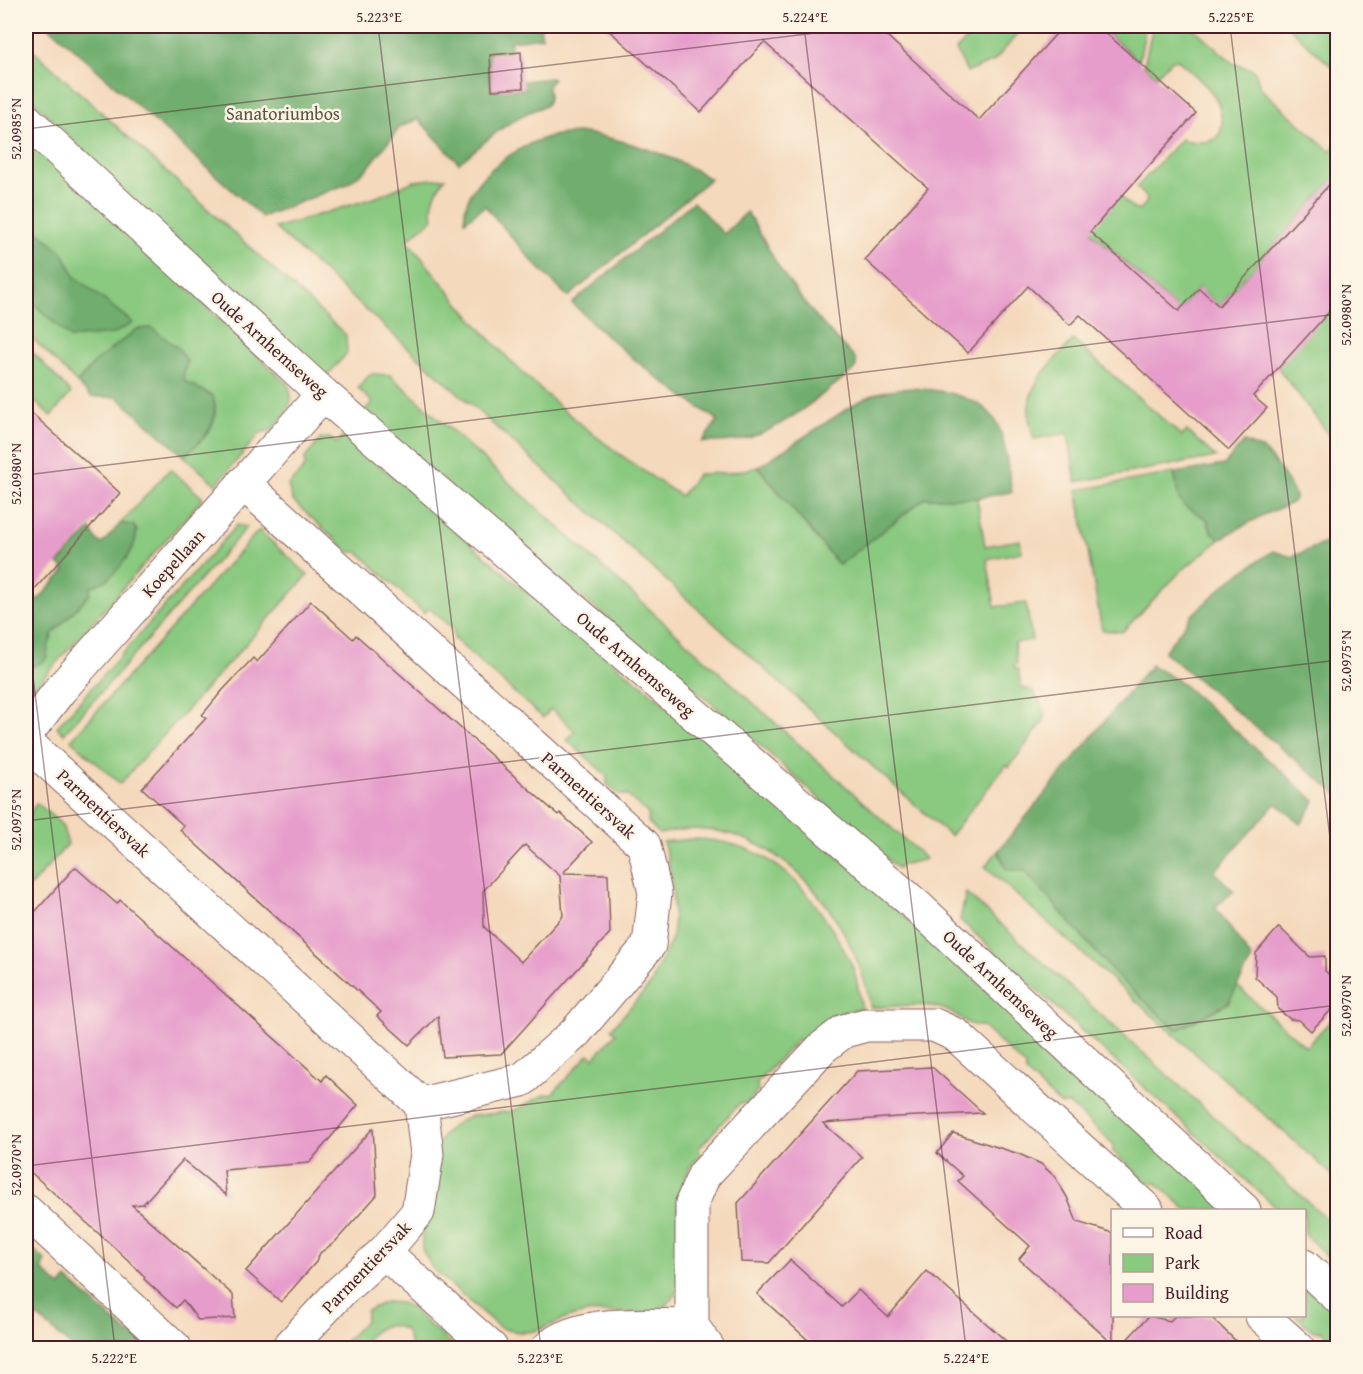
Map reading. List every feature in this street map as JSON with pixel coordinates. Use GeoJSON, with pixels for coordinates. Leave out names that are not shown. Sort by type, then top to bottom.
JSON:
{"type":"FeatureCollection","features":[{"type":"Feature","properties":{"kind":"street","name":"Oude Arnhemseweg"},"geometry":{"type":"LineString","coordinates":[[26,120],[323,394],[918,907],[1243,1209]]}},
{"type":"Feature","properties":{"kind":"street","name":"Koepellaan"},"geometry":{"type":"LineString","coordinates":[[26,734],[60,690],[323,394]]}},
{"type":"Feature","properties":{"kind":"street","name":"Parmentiersvak"},"geometry":{"type":"LineString","coordinates":[[243,483],[644,845],[655,893],[649,945],[575,1033],[522,1080],[421,1104]]}},
{"type":"Feature","properties":{"kind":"street","name":"Parmentiersvak"},"geometry":{"type":"LineString","coordinates":[[26,742],[421,1104],[427,1154],[418,1212],[384,1252],[340,1292],[288,1348]]}},
{"type":"Feature","properties":{"kind":"street"},"geometry":{"type":"LineString","coordinates":[[548,1348],[554,1343],[587,1330],[642,1325],[700,1337],[692,1203],[704,1175],[822,1048],[844,1031],[866,1025],[934,1025],[956,1035],[1146,1209]]}},
{"type":"Feature","properties":{"kind":"street"},"geometry":{"type":"LineString","coordinates":[[26,1211],[175,1348]]}},
{"type":"Feature","properties":{"kind":"street"},"geometry":{"type":"LineString","coordinates":[[384,1252],[491,1348]]}},
{"type":"Feature","properties":{"kind":"street"},"geometry":{"type":"LineString","coordinates":[[1306,1267],[1338,1297]]}},
{"type":"Feature","properties":{"kind":"street"},"geometry":{"type":"LineString","coordinates":[[1263,1317],[1298,1348]]}},
{"type":"Feature","properties":{"kind":"green space","name":"Sanatoriumbos"},"geometry":{"type":"Polygon","coordinates":[[[48,26],[540,26],[542,37],[510,41],[512,51],[489,53],[491,91],[525,89],[524,81],[551,78],[553,80],[548,86],[549,99],[546,106],[510,123],[459,163],[418,119],[400,127],[368,168],[347,184],[262,217],[48,26]]]}},
{"type":"Feature","properties":{"kind":"green space"},"geometry":{"type":"Polygon","coordinates":[[[980,26],[1025,26],[994,61],[967,72],[956,50],[980,26]]]}},
{"type":"Feature","properties":{"kind":"green space"},"geometry":{"type":"Polygon","coordinates":[[[1099,26],[1146,26],[1139,61],[1099,26]]]}},
{"type":"Feature","properties":{"kind":"green space"},"geometry":{"type":"Polygon","coordinates":[[[1153,26],[1191,26],[1234,64],[1252,69],[1260,88],[1330,151],[1337,143],[1337,176],[1219,306],[1199,288],[1179,311],[1086,227],[1119,196],[1135,210],[1140,210],[1147,198],[1137,187],[1181,139],[1204,142],[1217,137],[1220,132],[1222,125],[1217,101],[1193,73],[1178,60],[1172,60],[1156,76],[1144,65],[1153,26]]]}},
{"type":"Feature","properties":{"kind":"green space"},"geometry":{"type":"Polygon","coordinates":[[[1287,26],[1337,26],[1337,71],[1287,26]]]}},
{"type":"Feature","properties":{"kind":"green space"},"geometry":{"type":"Polygon","coordinates":[[[26,44],[346,335],[347,353],[326,377],[130,197],[26,94],[26,44]]]}},
{"type":"Feature","properties":{"kind":"green space"},"geometry":{"type":"Polygon","coordinates":[[[26,133],[288,385],[291,398],[284,415],[271,431],[261,432],[216,485],[184,456],[203,439],[214,422],[213,396],[186,382],[137,329],[96,361],[77,383],[26,332],[26,296],[70,338],[132,323],[75,277],[63,253],[39,232],[26,227],[26,133]]]}},
{"type":"Feature","properties":{"kind":"green space"},"geometry":{"type":"Polygon","coordinates":[[[585,133],[650,150],[681,162],[710,179],[568,297],[534,263],[485,206],[465,221],[466,207],[471,193],[481,180],[506,158],[548,137],[585,133]]]}},
{"type":"Feature","properties":{"kind":"green space"},"geometry":{"type":"Polygon","coordinates":[[[445,178],[434,197],[433,219],[407,240],[479,326],[525,375],[600,440],[681,496],[698,474],[728,473],[758,467],[839,565],[925,498],[977,498],[985,546],[1020,540],[1022,552],[987,559],[995,607],[1026,603],[1032,640],[1014,643],[1017,664],[1014,664],[1015,669],[1018,669],[1021,687],[1033,691],[1045,712],[1044,721],[1009,767],[1006,765],[950,836],[275,228],[377,197],[414,181],[445,178]]]}},
{"type":"Feature","properties":{"kind":"green space"},"geometry":{"type":"Polygon","coordinates":[[[693,202],[724,234],[747,212],[788,281],[815,316],[855,358],[856,362],[853,371],[776,427],[742,439],[725,442],[702,442],[718,420],[642,366],[572,303],[693,202]]]}},
{"type":"Feature","properties":{"kind":"green space"},"geometry":{"type":"Polygon","coordinates":[[[26,227],[39,232],[63,253],[75,277],[133,323],[113,334],[70,338],[26,296],[26,227]]]}},
{"type":"Feature","properties":{"kind":"green space"},"geometry":{"type":"Polygon","coordinates":[[[1337,302],[1337,445],[1278,368],[1337,302]]]}},
{"type":"Feature","properties":{"kind":"green space"},"geometry":{"type":"Polygon","coordinates":[[[152,328],[179,349],[187,361],[183,378],[186,382],[213,396],[215,415],[213,423],[204,437],[184,456],[117,397],[91,397],[77,383],[96,361],[137,329],[152,328]]]}},
{"type":"Feature","properties":{"kind":"green space"},"geometry":{"type":"Polygon","coordinates":[[[1073,340],[1182,436],[1187,431],[1216,457],[1076,482],[1068,433],[1034,439],[1029,416],[1029,404],[1036,383],[1073,340]]]}},
{"type":"Feature","properties":{"kind":"green space"},"geometry":{"type":"Polygon","coordinates":[[[26,345],[71,393],[51,416],[26,393],[26,345]]]}},
{"type":"Feature","properties":{"kind":"green space"},"geometry":{"type":"Polygon","coordinates":[[[370,374],[390,375],[926,859],[901,865],[898,869],[733,721],[446,486],[364,412],[372,402],[358,388],[370,374]]]}},
{"type":"Feature","properties":{"kind":"green space"},"geometry":{"type":"Polygon","coordinates":[[[903,388],[927,389],[954,394],[988,411],[1002,436],[1012,492],[977,498],[925,498],[839,565],[758,467],[856,403],[877,393],[903,388]]]}},
{"type":"Feature","properties":{"kind":"green space"},"geometry":{"type":"Polygon","coordinates":[[[345,435],[550,612],[647,689],[752,779],[1230,1209],[1186,1209],[1156,1183],[1149,1183],[1113,1152],[1113,1144],[1069,1104],[1061,1105],[1026,1073],[1025,1066],[982,1026],[967,1023],[948,1011],[935,1007],[908,1005],[871,1008],[861,972],[846,936],[825,903],[799,874],[769,851],[735,835],[698,829],[659,834],[648,822],[648,814],[627,795],[620,795],[607,785],[607,776],[567,740],[575,731],[551,709],[543,718],[454,639],[453,629],[429,608],[424,613],[358,552],[349,552],[293,501],[288,486],[305,467],[305,458],[321,439],[329,438],[337,443],[345,435]]]}},
{"type":"Feature","properties":{"kind":"green space"},"geometry":{"type":"Polygon","coordinates":[[[1244,442],[1264,450],[1284,475],[1295,499],[1292,503],[1263,515],[1222,538],[1218,537],[1212,532],[1207,519],[1184,506],[1179,500],[1174,473],[1224,465],[1244,442]]]}},
{"type":"Feature","properties":{"kind":"green space"},"geometry":{"type":"Polygon","coordinates":[[[170,469],[203,498],[26,697],[26,669],[44,661],[53,633],[90,594],[90,587],[114,570],[133,548],[137,530],[133,525],[120,524],[170,469]]]}},
{"type":"Feature","properties":{"kind":"green space"},"geometry":{"type":"Polygon","coordinates":[[[1174,473],[1179,498],[1185,506],[1207,519],[1208,525],[1218,537],[1222,538],[1180,572],[1122,632],[1102,630],[1077,490],[1174,473]]]}},
{"type":"Feature","properties":{"kind":"green space"},"geometry":{"type":"Polygon","coordinates":[[[120,524],[133,525],[136,531],[136,538],[129,554],[108,579],[90,587],[90,594],[53,633],[47,656],[43,662],[26,669],[26,599],[30,593],[38,600],[65,570],[58,564],[91,529],[95,538],[102,544],[120,524]]]}},
{"type":"Feature","properties":{"kind":"green space"},"geometry":{"type":"Polygon","coordinates":[[[237,525],[247,527],[64,734],[57,727],[237,525]]]}},
{"type":"Feature","properties":{"kind":"green space"},"geometry":{"type":"Polygon","coordinates":[[[259,530],[308,575],[120,784],[71,740],[259,530]]]}},
{"type":"Feature","properties":{"kind":"green space"},"geometry":{"type":"Polygon","coordinates":[[[1337,538],[1337,794],[1164,652],[1191,616],[1230,580],[1273,551],[1292,557],[1337,538]]]}},
{"type":"Feature","properties":{"kind":"green space"},"geometry":{"type":"Polygon","coordinates":[[[1151,665],[1179,681],[1315,801],[1301,824],[1276,803],[1214,872],[1234,891],[1215,907],[1252,959],[1228,1003],[1177,1030],[1117,976],[1025,871],[1007,870],[998,851],[1151,665]]]}},
{"type":"Feature","properties":{"kind":"green space"},"geometry":{"type":"Polygon","coordinates":[[[37,803],[62,825],[68,844],[26,891],[25,833],[31,811],[37,803]]]}},
{"type":"Feature","properties":{"kind":"green space"},"geometry":{"type":"Polygon","coordinates":[[[693,839],[738,846],[758,854],[792,878],[820,911],[851,963],[862,1009],[830,1018],[804,1040],[797,1040],[757,1083],[758,1091],[747,1103],[739,1104],[699,1148],[701,1155],[690,1167],[678,1194],[679,1287],[668,1304],[646,1312],[575,1315],[535,1331],[513,1331],[499,1327],[433,1269],[422,1249],[422,1230],[436,1148],[446,1131],[462,1120],[471,1116],[513,1111],[544,1095],[552,1094],[589,1054],[594,1058],[616,1033],[611,1029],[653,982],[671,940],[672,891],[663,842],[693,839]]]}},
{"type":"Feature","properties":{"kind":"green space"},"geometry":{"type":"Polygon","coordinates":[[[998,851],[1007,869],[1025,871],[1117,976],[1177,1030],[1228,1003],[1237,986],[1306,1047],[1337,1014],[1337,1179],[985,867],[998,851]]]}},
{"type":"Feature","properties":{"kind":"green space"},"geometry":{"type":"Polygon","coordinates":[[[966,893],[1337,1228],[1337,1267],[1306,1235],[1306,1209],[1278,1209],[960,920],[966,893]]]}},
{"type":"Feature","properties":{"kind":"green space"},"geometry":{"type":"Polygon","coordinates":[[[26,1242],[46,1261],[41,1269],[60,1287],[67,1279],[129,1334],[137,1334],[153,1348],[73,1348],[26,1306],[26,1242]]]}},
{"type":"Feature","properties":{"kind":"green space"},"geometry":{"type":"Polygon","coordinates":[[[1306,1282],[1337,1312],[1337,1345],[1322,1331],[1313,1331],[1297,1317],[1306,1317],[1306,1282]]]}},
{"type":"Feature","properties":{"kind":"green space"},"geometry":{"type":"Polygon","coordinates":[[[385,1302],[402,1303],[410,1308],[456,1348],[412,1348],[405,1330],[384,1326],[378,1328],[358,1348],[339,1348],[366,1320],[366,1311],[385,1302]]]}},
{"type":"Feature","properties":{"kind":"building"},"geometry":{"type":"Polygon","coordinates":[[[604,26],[876,26],[979,120],[1063,26],[1098,26],[1196,113],[1090,232],[1179,311],[1199,288],[1219,306],[1338,175],[1338,302],[1253,396],[1267,408],[1229,450],[1080,315],[1070,325],[1028,286],[968,353],[865,260],[928,188],[764,42],[701,112],[604,26]]]}},
{"type":"Feature","properties":{"kind":"building"},"geometry":{"type":"Polygon","coordinates":[[[521,52],[523,88],[492,90],[490,55],[521,52]]]}},
{"type":"Feature","properties":{"kind":"building"},"geometry":{"type":"Polygon","coordinates":[[[26,408],[120,493],[26,599],[26,408]]]}},
{"type":"Feature","properties":{"kind":"building"},"geometry":{"type":"Polygon","coordinates":[[[311,601],[353,639],[356,635],[558,815],[560,813],[592,842],[563,873],[608,874],[610,933],[501,1054],[443,1057],[438,1016],[409,1045],[377,1016],[381,1012],[180,830],[184,826],[142,788],[206,718],[202,715],[222,691],[253,658],[257,662],[311,601]],[[525,845],[483,891],[484,927],[521,962],[563,916],[560,876],[525,845]]]}},
{"type":"Feature","properties":{"kind":"building"},"geometry":{"type":"Polygon","coordinates":[[[75,867],[117,904],[120,900],[322,1081],[326,1075],[358,1105],[309,1163],[224,1170],[226,1195],[183,1160],[143,1204],[132,1205],[233,1295],[235,1318],[198,1320],[183,1300],[176,1308],[144,1279],[145,1277],[128,1260],[26,1168],[26,922],[75,867]]]}},
{"type":"Feature","properties":{"kind":"building"},"geometry":{"type":"Polygon","coordinates":[[[1279,927],[1310,957],[1325,956],[1325,971],[1338,983],[1338,1003],[1311,1031],[1299,1020],[1290,1019],[1278,1009],[1277,997],[1255,977],[1256,953],[1279,927]]]}},
{"type":"Feature","properties":{"kind":"building"},"geometry":{"type":"Polygon","coordinates":[[[932,1067],[983,1113],[823,1123],[862,1157],[769,1263],[741,1262],[738,1203],[857,1071],[932,1067]]]}},
{"type":"Feature","properties":{"kind":"building"},"geometry":{"type":"Polygon","coordinates":[[[373,1128],[377,1195],[335,1242],[320,1253],[316,1262],[281,1302],[246,1271],[373,1128]]]}},
{"type":"Feature","properties":{"kind":"building"},"geometry":{"type":"Polygon","coordinates":[[[953,1133],[1019,1154],[1041,1164],[1055,1177],[1067,1197],[1077,1222],[1111,1232],[1113,1344],[1019,1259],[1030,1246],[958,1181],[963,1176],[937,1153],[953,1133]]]}},
{"type":"Feature","properties":{"kind":"building"},"geometry":{"type":"Polygon","coordinates":[[[790,1260],[842,1307],[858,1290],[888,1317],[927,1271],[1014,1348],[817,1348],[757,1294],[790,1260]]]}},
{"type":"Feature","properties":{"kind":"building"},"geometry":{"type":"Polygon","coordinates":[[[1148,1317],[1170,1321],[1174,1317],[1211,1317],[1243,1348],[1119,1348],[1148,1317]]]}}]}
